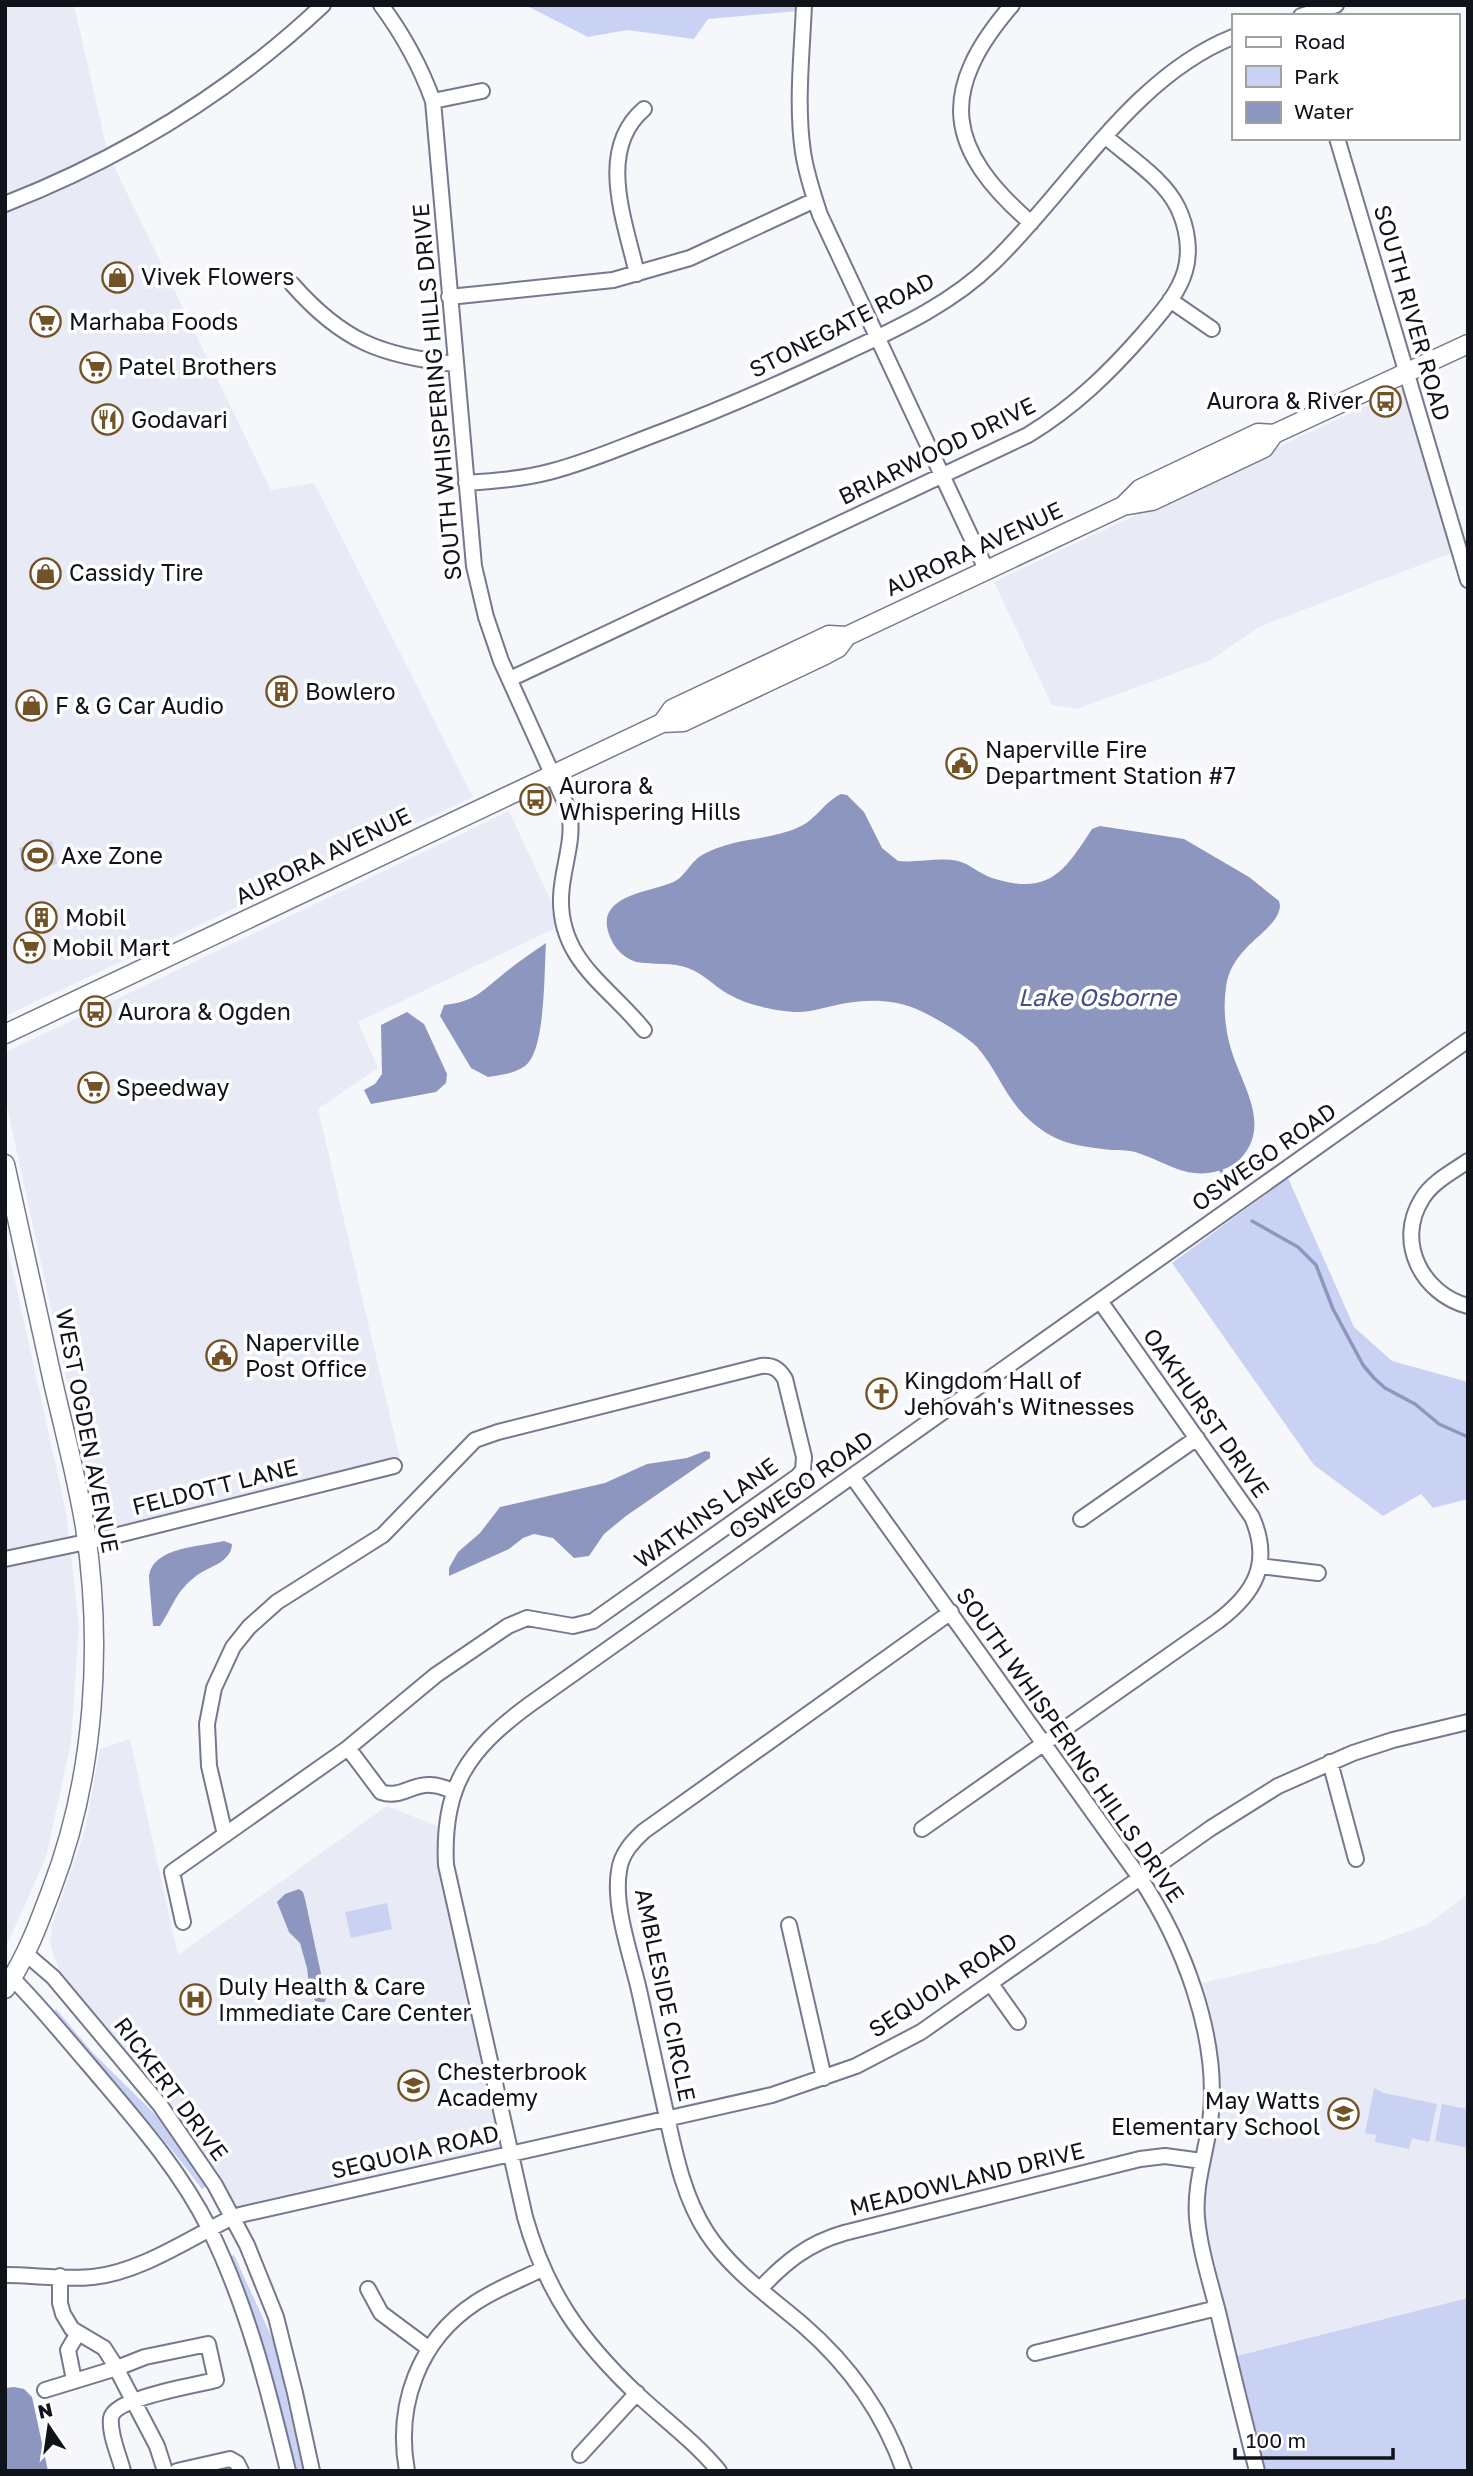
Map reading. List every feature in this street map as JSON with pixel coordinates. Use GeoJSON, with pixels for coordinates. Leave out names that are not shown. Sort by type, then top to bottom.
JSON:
{"type":"FeatureCollection","features":[{"type":"Feature","properties":{"kind":"main road","name":"AURORA AVENUE"},"geometry":{"type":"LineString","coordinates":[[5,1034],[662,723],[673,709],[818,640],[830,635],[847,636],[1123,506],[1140,489],[1258,433],[1274,435],[1468,344]]}},
{"type":"Feature","properties":{"kind":"main road","name":"WEST OGDEN AVENUE"},"geometry":{"type":"LineString","coordinates":[[5,1164],[87,1541],[93,1622],[92,1685],[86,1746],[67,1844],[40,1921],[9,1983]]}},
{"type":"Feature","properties":{"kind":"street"},"geometry":{"type":"LineString","coordinates":[[5,204],[79,172],[184,114],[251,67],[323,5]]}},
{"type":"Feature","properties":{"kind":"street","name":"SOUTH WHISPERING HILLS DRIVE"},"geometry":{"type":"LineString","coordinates":[[382,5],[409,44],[421,67],[433,101],[477,582],[494,643],[554,773],[572,823],[561,898],[568,937],[578,958],[594,979],[629,1011],[644,1030]]}},
{"type":"Feature","properties":{"kind":"street"},"geometry":{"type":"LineString","coordinates":[[804,5],[800,122],[803,151],[815,200],[986,569]]}},
{"type":"Feature","properties":{"kind":"street"},"geometry":{"type":"LineString","coordinates":[[1013,5],[980,46],[969,69],[963,92],[962,124],[967,145],[983,175],[996,192],[1031,223]]}},
{"type":"Feature","properties":{"kind":"street"},"geometry":{"type":"LineString","coordinates":[[1307,14],[1336,5]]}},
{"type":"Feature","properties":{"kind":"street","name":"STONEGATE ROAD"},"geometry":{"type":"LineString","coordinates":[[466,483],[524,477],[579,463],[727,407],[916,319],[960,291],[995,262],[1146,93],[1167,74],[1201,51],[1232,37]]}},
{"type":"Feature","properties":{"kind":"street"},"geometry":{"type":"LineString","coordinates":[[433,101],[482,90]]}},
{"type":"Feature","properties":{"kind":"street"},"geometry":{"type":"LineString","coordinates":[[637,274],[618,191],[617,172],[618,156],[628,127],[645,109]]}},
{"type":"Feature","properties":{"kind":"street","name":"BRIARWOOD DRIVE"},"geometry":{"type":"LineString","coordinates":[[510,680],[1028,435],[1091,390],[1115,367],[1170,300],[1185,270],[1188,254],[1184,221],[1169,193],[1106,137]]}},
{"type":"Feature","properties":{"kind":"street","name":"SOUTH RIVER ROAD"},"geometry":{"type":"LineString","coordinates":[[1338,140],[1468,580]]}},
{"type":"Feature","properties":{"kind":"street"},"geometry":{"type":"LineString","coordinates":[[449,298],[613,280],[637,274],[690,258],[815,200]]}},
{"type":"Feature","properties":{"kind":"street"},"geometry":{"type":"LineString","coordinates":[[292,284],[323,318],[368,345],[407,358],[455,364]]}},
{"type":"Feature","properties":{"kind":"street"},"geometry":{"type":"LineString","coordinates":[[1170,300],[1212,329]]}},
{"type":"Feature","properties":{"kind":"street","name":"OSWEGO ROAD"},"geometry":{"type":"LineString","coordinates":[[719,2471],[583,2337],[565,2312],[542,2269],[525,2217],[446,1865],[445,1826],[454,1791],[464,1770],[479,1749],[505,1723],[1468,1040]]}},
{"type":"Feature","properties":{"kind":"street"},"geometry":{"type":"LineString","coordinates":[[1468,1161],[1431,1188],[1422,1199],[1415,1214],[1412,1241],[1416,1262],[1431,1286],[1446,1297],[1468,1306]]}},
{"type":"Feature","properties":{"kind":"street","name":"OAKHURST DRIVE"},"geometry":{"type":"LineString","coordinates":[[1100,1301],[1252,1517],[1259,1541],[1260,1566]]}},
{"type":"Feature","properties":{"kind":"street","name":"WATKINS LANE"},"geometry":{"type":"LineString","coordinates":[[183,1922],[172,1872],[226,1835],[348,1748],[436,1675],[509,1626],[527,1618],[573,1626],[593,1621],[798,1476],[803,1470],[804,1457],[785,1379],[776,1368],[761,1366],[485,1435],[466,1447],[383,1535],[267,1609],[240,1637],[222,1667],[210,1706],[206,1736],[209,1766],[226,1835]]}},
{"type":"Feature","properties":{"kind":"street"},"geometry":{"type":"LineString","coordinates":[[1081,1519],[1197,1438]]}},
{"type":"Feature","properties":{"kind":"street","name":"FELDOTT LANE"},"geometry":{"type":"LineString","coordinates":[[5,1559],[394,1466]]}},
{"type":"Feature","properties":{"kind":"street","name":"SOUTH WHISPERING HILLS DRIVE"},"geometry":{"type":"LineString","coordinates":[[852,1476],[1140,1878],[1180,1949],[1193,1987],[1207,2046],[1212,2097],[1197,2199],[1200,2242],[1257,2469]]}},
{"type":"Feature","properties":{"kind":"street"},"geometry":{"type":"LineString","coordinates":[[922,1829],[1238,1606],[1247,1595],[1260,1566],[1318,1573]]}},
{"type":"Feature","properties":{"kind":"street","name":"AMBLESIDE CIRCLE"},"geometry":{"type":"LineString","coordinates":[[904,2471],[889,2434],[851,2374],[817,2337],[732,2265],[706,2232],[692,2206],[667,2119],[621,1912],[619,1871],[627,1850],[643,1831],[951,1612]]}},
{"type":"Feature","properties":{"kind":"street","name":"SEQUOIA ROAD"},"geometry":{"type":"LineString","coordinates":[[5,2276],[94,2277],[132,2268],[233,2217],[772,2095],[824,2078],[874,2057],[921,2032],[1237,1811],[1278,1786],[1330,1762],[1393,1740],[1468,1722]]}},
{"type":"Feature","properties":{"kind":"street"},"geometry":{"type":"LineString","coordinates":[[348,1748],[381,1792],[396,1795],[432,1784],[454,1791]]}},
{"type":"Feature","properties":{"kind":"street"},"geometry":{"type":"LineString","coordinates":[[1330,1762],[1356,1859]]}},
{"type":"Feature","properties":{"kind":"street"},"geometry":{"type":"LineString","coordinates":[[789,1925],[824,2078]]}},
{"type":"Feature","properties":{"kind":"street","name":"RICKERT DRIVE"},"geometry":{"type":"LineString","coordinates":[[25,1953],[53,1977],[170,2117],[233,2217],[276,2318],[312,2471]]}},
{"type":"Feature","properties":{"kind":"street","name":"RICKERT DRIVE"},"geometry":{"type":"LineString","coordinates":[[9,1983],[32,1997],[139,2123],[181,2182],[209,2229],[235,2289],[257,2352],[288,2471]]}},
{"type":"Feature","properties":{"kind":"street"},"geometry":{"type":"LineString","coordinates":[[991,1984],[1018,2022]]}},
{"type":"Feature","properties":{"kind":"street","name":"MEADOWLAND DRIVE"},"geometry":{"type":"LineString","coordinates":[[760,2289],[793,2256],[844,2232],[1139,2159],[1165,2156],[1202,2161]]}},
{"type":"Feature","properties":{"kind":"street"},"geometry":{"type":"LineString","coordinates":[[407,2471],[404,2446],[405,2411],[417,2371],[428,2348],[447,2326],[476,2302],[542,2269]]}},
{"type":"Feature","properties":{"kind":"street"},"geometry":{"type":"LineString","coordinates":[[60,2276],[63,2315],[72,2329],[104,2348],[157,2446],[165,2471]]}},
{"type":"Feature","properties":{"kind":"street"},"geometry":{"type":"LineString","coordinates":[[368,2289],[382,2313],[428,2348]]}},
{"type":"Feature","properties":{"kind":"street"},"geometry":{"type":"LineString","coordinates":[[1035,2353],[1217,2308]]}},
{"type":"Feature","properties":{"kind":"street"},"geometry":{"type":"LineString","coordinates":[[74,2381],[68,2350],[78,2333]]}},
{"type":"Feature","properties":{"kind":"street"},"geometry":{"type":"LineString","coordinates":[[45,2390],[145,2357],[208,2344],[216,2380],[133,2400],[111,2416],[123,2471]]}},
{"type":"Feature","properties":{"kind":"street"},"geometry":{"type":"LineString","coordinates":[[580,2455],[637,2393]]}},
{"type":"Feature","properties":{"kind":"street"},"geometry":{"type":"LineString","coordinates":[[177,2471],[230,2459],[237,2463],[241,2471]]}},
{"type":"Feature","properties":{"kind":"street"},"geometry":{"type":"LineString","coordinates":[[1241,2471],[1257,2469]]}},
{"type":"Feature","properties":{"kind":"shaded area"},"geometry":{"type":"Polygon","coordinates":[[[5,5],[74,5],[107,150],[67,171],[5,194],[5,5]]]}},
{"type":"Feature","properties":{"kind":"shaded area"},"geometry":{"type":"Polygon","coordinates":[[[113,164],[271,490],[314,483],[473,797],[5,1016],[5,213],[113,164]]]}},
{"type":"Feature","properties":{"kind":"shaded area"},"geometry":{"type":"Polygon","coordinates":[[[1409,385],[1459,550],[1259,627],[1211,660],[1077,709],[1052,705],[994,582],[1409,385]]]}},
{"type":"Feature","properties":{"kind":"shaded area"},"geometry":{"type":"Polygon","coordinates":[[[509,811],[562,925],[358,1022],[378,1068],[318,1109],[401,1463],[101,1539],[5,1097],[5,1054],[509,811]]]}},
{"type":"Feature","properties":{"kind":"shaded area"},"geometry":{"type":"Polygon","coordinates":[[[5,1236],[66,1512],[79,1626],[71,1742],[46,1857],[5,1949],[5,1236]]]}},
{"type":"Feature","properties":{"kind":"shaded area"},"geometry":{"type":"Polygon","coordinates":[[[130,1739],[178,1955],[387,1806],[452,1832],[452,1864],[519,2162],[246,2223],[203,2156],[62,1978],[52,1950],[50,1939],[53,1923],[85,1830],[100,1749],[130,1739]]]}},
{"type":"Feature","properties":{"kind":"shaded area","name":"May Watts Elementary School"},"geometry":{"type":"Polygon","coordinates":[[[1468,1894],[1468,2298],[1237,2356],[1205,2221],[1204,2194],[1220,2100],[1216,2044],[1202,1983],[1376,1943],[1428,1924],[1468,1894]]]}},
{"type":"Feature","properties":{"kind":"green space"},"geometry":{"type":"Polygon","coordinates":[[[525,5],[797,5],[797,11],[708,19],[694,39],[627,30],[588,37],[525,5]]]}},
{"type":"Feature","properties":{"kind":"green space","name":"Axe Zone"},"geometry":{"type":"Polygon","coordinates":[[[52,841],[57,864],[24,871],[19,848],[52,841]]]}},
{"type":"Feature","properties":{"kind":"green space"},"geometry":{"type":"Polygon","coordinates":[[[1288,1178],[1354,1327],[1392,1361],[1468,1382],[1468,1499],[1433,1508],[1421,1494],[1383,1516],[1314,1465],[1172,1263],[1288,1178]]]}},
{"type":"Feature","properties":{"kind":"green space"},"geometry":{"type":"Polygon","coordinates":[[[387,1903],[392,1929],[351,1938],[345,1912],[387,1903]]]}},
{"type":"Feature","properties":{"kind":"green space"},"geometry":{"type":"Polygon","coordinates":[[[56,2009],[93,2053],[172,2131],[207,2186],[202,2189],[148,2121],[53,2012],[56,2009]]]}},
{"type":"Feature","properties":{"kind":"green space"},"geometry":{"type":"Polygon","coordinates":[[[1374,2088],[1384,2093],[1437,2104],[1429,2142],[1412,2138],[1409,2149],[1375,2142],[1376,2135],[1365,2133],[1374,2088]]]}},
{"type":"Feature","properties":{"kind":"green space"},"geometry":{"type":"Polygon","coordinates":[[[1442,2104],[1468,2109],[1468,2148],[1435,2141],[1442,2104]]]}},
{"type":"Feature","properties":{"kind":"green space"},"geometry":{"type":"Polygon","coordinates":[[[234,2255],[274,2342],[303,2471],[293,2471],[229,2257],[234,2255]]]}},
{"type":"Feature","properties":{"kind":"green space"},"geometry":{"type":"Polygon","coordinates":[[[1468,2298],[1468,2471],[1266,2471],[1237,2356],[1468,2298]]]}},
{"type":"Feature","properties":{"kind":"water","name":"Lake Osborne"},"geometry":{"type":"Polygon","coordinates":[[[841,794],[847,795],[864,812],[882,848],[898,861],[958,861],[992,878],[1012,883],[1041,882],[1063,868],[1092,829],[1100,826],[1184,839],[1249,877],[1279,901],[1280,906],[1272,924],[1245,949],[1230,972],[1226,987],[1227,1034],[1254,1118],[1250,1145],[1239,1160],[1218,1171],[1186,1172],[1135,1152],[1093,1148],[1067,1142],[1042,1130],[1020,1111],[977,1047],[947,1025],[914,1008],[887,1001],[868,1001],[800,1012],[768,1008],[735,998],[688,968],[636,962],[614,945],[607,923],[609,913],[625,898],[676,881],[698,858],[714,849],[799,827],[841,794]]]}},
{"type":"Feature","properties":{"kind":"water"},"geometry":{"type":"Polygon","coordinates":[[[546,943],[540,1028],[532,1058],[516,1071],[488,1077],[471,1068],[440,1016],[444,1005],[476,996],[546,943]]]}},
{"type":"Feature","properties":{"kind":"water"},"geometry":{"type":"Polygon","coordinates":[[[407,1012],[424,1024],[447,1074],[446,1083],[436,1092],[371,1104],[364,1090],[375,1084],[382,1074],[381,1025],[407,1012]]]}},
{"type":"Feature","properties":{"kind":"water"},"geometry":{"type":"Polygon","coordinates":[[[705,1451],[710,1452],[710,1458],[626,1516],[604,1534],[589,1556],[574,1558],[553,1538],[534,1534],[523,1538],[509,1549],[449,1576],[449,1568],[458,1552],[480,1533],[500,1507],[605,1483],[647,1464],[687,1458],[705,1451]]]}},
{"type":"Feature","properties":{"kind":"water"},"geometry":{"type":"Polygon","coordinates":[[[224,1541],[232,1544],[228,1556],[189,1582],[160,1626],[153,1626],[149,1578],[158,1560],[178,1550],[224,1541]]]}},
{"type":"Feature","properties":{"kind":"water"},"geometry":{"type":"Polygon","coordinates":[[[299,1889],[305,1899],[325,2002],[316,2002],[310,1992],[300,1943],[289,1932],[277,1902],[285,1894],[299,1889]]]}},
{"type":"Feature","properties":{"kind":"water"},"geometry":{"type":"Polygon","coordinates":[[[5,2388],[24,2389],[32,2397],[48,2471],[5,2471],[5,2388]]]}},
{"type":"Feature","properties":{"kind":"waterway"},"geometry":{"type":"LineString","coordinates":[[1221,1170],[1228,1186]]}},
{"type":"Feature","properties":{"kind":"waterway"},"geometry":{"type":"LineString","coordinates":[[1252,1221],[1298,1247],[1316,1265],[1333,1309],[1363,1365],[1374,1378],[1385,1388],[1415,1404],[1439,1424],[1468,1437]]}},
{"type":"Feature","properties":{"kind":"place","name":"Vivek Flowers"},"geometry":{"type":"Point","coordinates":[118,277]}},
{"type":"Feature","properties":{"kind":"place","name":"Marhaba Foods"},"geometry":{"type":"Point","coordinates":[46,322]}},
{"type":"Feature","properties":{"kind":"place","name":"Patel Brothers"},"geometry":{"type":"Point","coordinates":[95,367]}},
{"type":"Feature","properties":{"kind":"place","name":"Aurora & River"},"geometry":{"type":"Point","coordinates":[1386,401]}},
{"type":"Feature","properties":{"kind":"place","name":"Godavari"},"geometry":{"type":"Point","coordinates":[108,420]}},
{"type":"Feature","properties":{"kind":"place","name":"Cassidy Tire"},"geometry":{"type":"Point","coordinates":[46,573]}},
{"type":"Feature","properties":{"kind":"place","name":"Bowlero"},"geometry":{"type":"Point","coordinates":[282,692]}},
{"type":"Feature","properties":{"kind":"place","name":"F & G Car Audio"},"geometry":{"type":"Point","coordinates":[32,706]}},
{"type":"Feature","properties":{"kind":"place","name":"Naperville Fire Department Station #7"},"geometry":{"type":"Point","coordinates":[962,763]}},
{"type":"Feature","properties":{"kind":"place","name":"Aurora & Whispering Hills"},"geometry":{"type":"Point","coordinates":[536,799]}},
{"type":"Feature","properties":{"kind":"place","name":"Axe Zone"},"geometry":{"type":"Point","coordinates":[38,856]}},
{"type":"Feature","properties":{"kind":"place","name":"Mobil"},"geometry":{"type":"Point","coordinates":[42,918]}},
{"type":"Feature","properties":{"kind":"place","name":"Mobil Mart"},"geometry":{"type":"Point","coordinates":[29,948]}},
{"type":"Feature","properties":{"kind":"place","name":"Aurora & Ogden"},"geometry":{"type":"Point","coordinates":[95,1012]}},
{"type":"Feature","properties":{"kind":"place","name":"Speedway"},"geometry":{"type":"Point","coordinates":[93,1088]}},
{"type":"Feature","properties":{"kind":"place","name":"Naperville Post Office"},"geometry":{"type":"Point","coordinates":[222,1356]}},
{"type":"Feature","properties":{"kind":"place","name":"Kingdom Hall of Jehovah's Witnesses"},"geometry":{"type":"Point","coordinates":[881,1394]}},
{"type":"Feature","properties":{"kind":"place","name":"Duly Health & Care Immediate Care Center"},"geometry":{"type":"Point","coordinates":[195,2000]}},
{"type":"Feature","properties":{"kind":"place","name":"Chesterbrook Academy"},"geometry":{"type":"Point","coordinates":[414,2085]}},
{"type":"Feature","properties":{"kind":"place","name":"May Watts Elementary School"},"geometry":{"type":"Point","coordinates":[1343,2114]}}]}
